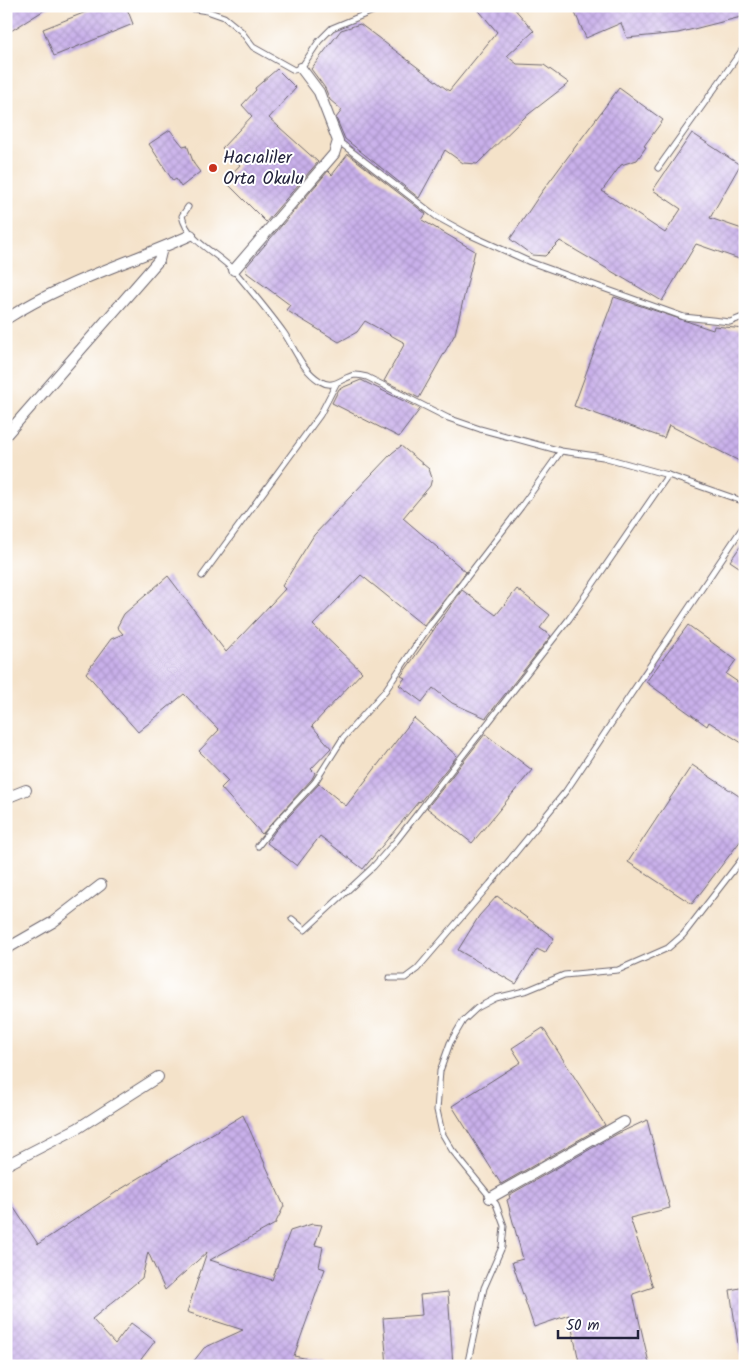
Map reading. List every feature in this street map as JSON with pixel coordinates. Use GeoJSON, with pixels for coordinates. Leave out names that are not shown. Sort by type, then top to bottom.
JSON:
{"type":"FeatureCollection","features":[{"type":"Feature","properties":{"kind":"street"},"geometry":{"type":"LineString","coordinates":[[234,270],[334,154],[338,141],[319,92],[301,68]]}},
{"type":"Feature","properties":{"kind":"street"},"geometry":{"type":"LineString","coordinates":[[6,319],[40,298],[72,282],[191,235]]}},
{"type":"Feature","properties":{"kind":"street"},"geometry":{"type":"LineString","coordinates":[[6,435],[159,260],[162,248]]}},
{"type":"Feature","properties":{"kind":"street"},"geometry":{"type":"LineString","coordinates":[[6,798],[26,790]]}},
{"type":"Feature","properties":{"kind":"street"},"geometry":{"type":"LineString","coordinates":[[6,949],[53,922],[101,885]]}},
{"type":"Feature","properties":{"kind":"street"},"geometry":{"type":"LineString","coordinates":[[6,1166],[78,1128],[158,1077]]}},
{"type":"Feature","properties":{"kind":"street"},"geometry":{"type":"LineString","coordinates":[[490,1198],[624,1122]]}},
{"type":"Feature","properties":{"kind":"lane"},"geometry":{"type":"LineString","coordinates":[[176,6],[207,11],[224,17],[241,31],[253,47],[273,60],[294,70],[301,68],[319,42],[332,28],[385,6]]}},
{"type":"Feature","properties":{"kind":"lane"},"geometry":{"type":"LineString","coordinates":[[365,6],[368,12]]}},
{"type":"Feature","properties":{"kind":"lane"},"geometry":{"type":"LineString","coordinates":[[658,168],[745,46]]}},
{"type":"Feature","properties":{"kind":"lane"},"geometry":{"type":"LineString","coordinates":[[338,141],[437,217],[468,234],[530,262],[684,317],[730,322],[745,316]]}},
{"type":"Feature","properties":{"kind":"lane"},"geometry":{"type":"LineString","coordinates":[[188,207],[182,216],[184,226],[191,235],[234,270],[299,354],[308,373],[322,383],[336,384],[354,375],[367,377],[448,418],[561,451],[603,457],[668,476],[745,502]]}},
{"type":"Feature","properties":{"kind":"lane"},"geometry":{"type":"LineString","coordinates":[[202,576],[320,415],[336,384]]}},
{"type":"Feature","properties":{"kind":"lane"},"geometry":{"type":"LineString","coordinates":[[258,846],[272,828],[315,782],[344,738],[385,691],[426,629],[521,507],[561,451]]}},
{"type":"Feature","properties":{"kind":"lane"},"geometry":{"type":"LineString","coordinates":[[292,919],[306,930],[373,867],[396,841],[569,618],[668,476]]}},
{"type":"Feature","properties":{"kind":"lane"},"geometry":{"type":"LineString","coordinates":[[389,978],[405,978],[417,969],[544,819],[653,663],[745,524]]}},
{"type":"Feature","properties":{"kind":"lane"},"geometry":{"type":"LineString","coordinates":[[467,1366],[484,1288],[502,1247],[504,1226],[496,1204],[452,1150],[442,1133],[437,1110],[440,1071],[450,1043],[463,1021],[477,1008],[496,998],[528,990],[564,975],[618,970],[668,948],[683,935],[745,855]]}},
{"type":"Feature","properties":{"kind":"building"},"geometry":{"type":"Polygon","coordinates":[[[6,6],[51,6],[6,34],[6,6]]]}},
{"type":"Feature","properties":{"kind":"building"},"geometry":{"type":"Polygon","coordinates":[[[101,6],[126,6],[133,24],[54,56],[43,29],[101,6]]]}},
{"type":"Feature","properties":{"kind":"building"},"geometry":{"type":"Polygon","coordinates":[[[475,6],[512,6],[534,31],[507,56],[517,64],[544,65],[569,83],[525,117],[477,164],[463,163],[445,150],[419,198],[345,139],[336,118],[342,110],[330,100],[325,88],[311,69],[341,30],[360,24],[449,91],[497,32],[475,6]]]}},
{"type":"Feature","properties":{"kind":"building"},"geometry":{"type":"Polygon","coordinates":[[[572,6],[745,6],[745,16],[678,33],[627,38],[621,23],[586,38],[572,6]]]}},
{"type":"Feature","properties":{"kind":"building"},"geometry":{"type":"Polygon","coordinates":[[[277,69],[296,88],[269,118],[318,162],[266,222],[225,181],[240,165],[222,148],[252,116],[242,105],[256,90],[255,88],[277,69]]]}},
{"type":"Feature","properties":{"kind":"building"},"geometry":{"type":"Polygon","coordinates":[[[619,88],[663,120],[644,146],[646,147],[637,160],[621,165],[602,191],[665,233],[681,209],[653,190],[692,133],[740,165],[710,218],[745,230],[745,261],[696,244],[662,301],[560,241],[545,256],[532,255],[510,239],[541,193],[619,88]]]}},
{"type":"Feature","properties":{"kind":"building"},"geometry":{"type":"Polygon","coordinates":[[[170,130],[183,146],[187,145],[194,164],[200,172],[181,187],[176,179],[173,181],[149,144],[170,130]]]}},
{"type":"Feature","properties":{"kind":"building"},"geometry":{"type":"Polygon","coordinates":[[[348,154],[426,214],[422,220],[475,251],[455,334],[419,398],[384,381],[405,343],[365,321],[357,332],[339,342],[286,310],[290,305],[247,273],[246,270],[247,266],[328,171],[332,175],[348,154]]]}},
{"type":"Feature","properties":{"kind":"building"},"geometry":{"type":"Polygon","coordinates":[[[614,297],[713,330],[714,326],[745,329],[745,464],[669,425],[664,438],[574,406],[614,297]]]}},
{"type":"Feature","properties":{"kind":"building"},"geometry":{"type":"Polygon","coordinates":[[[361,380],[420,409],[399,437],[332,403],[339,389],[361,380]]]}},
{"type":"Feature","properties":{"kind":"building"},"geometry":{"type":"Polygon","coordinates":[[[401,446],[429,469],[432,478],[430,486],[403,518],[466,572],[424,626],[361,575],[313,625],[362,672],[312,726],[331,748],[311,769],[315,773],[312,779],[262,834],[221,788],[228,781],[199,751],[219,730],[184,694],[138,732],[86,673],[111,639],[123,634],[117,627],[124,614],[168,576],[226,652],[285,589],[282,586],[314,535],[392,453],[401,446]]]}},
{"type":"Feature","properties":{"kind":"building"},"geometry":{"type":"Polygon","coordinates":[[[745,540],[745,571],[730,561],[745,540]]]}},
{"type":"Feature","properties":{"kind":"building"},"geometry":{"type":"Polygon","coordinates":[[[517,589],[550,615],[540,628],[551,636],[486,718],[452,703],[433,688],[422,702],[399,685],[405,678],[401,676],[462,590],[496,615],[517,589]]]}},
{"type":"Feature","properties":{"kind":"building"},"geometry":{"type":"Polygon","coordinates":[[[688,625],[736,660],[726,674],[745,687],[745,745],[709,722],[707,726],[646,682],[688,625]]]}},
{"type":"Feature","properties":{"kind":"building"},"geometry":{"type":"Polygon","coordinates":[[[414,718],[457,756],[363,869],[320,836],[297,866],[267,843],[275,831],[319,784],[346,806],[414,718]]]}},
{"type":"Feature","properties":{"kind":"building"},"geometry":{"type":"Polygon","coordinates":[[[485,734],[532,770],[472,843],[427,808],[485,734]]]}},
{"type":"Feature","properties":{"kind":"building"},"geometry":{"type":"Polygon","coordinates":[[[692,765],[745,800],[745,835],[692,904],[628,862],[692,765]]]}},
{"type":"Feature","properties":{"kind":"building"},"geometry":{"type":"Polygon","coordinates":[[[497,896],[554,938],[545,953],[537,949],[516,984],[458,950],[479,916],[497,896]]]}},
{"type":"Feature","properties":{"kind":"building"},"geometry":{"type":"Polygon","coordinates":[[[543,1028],[605,1125],[501,1184],[452,1106],[521,1062],[512,1048],[543,1028]]]}},
{"type":"Feature","properties":{"kind":"building"},"geometry":{"type":"Polygon","coordinates":[[[243,1115],[284,1206],[275,1224],[210,1260],[272,1280],[290,1231],[312,1224],[322,1225],[315,1245],[323,1247],[319,1267],[325,1269],[294,1356],[324,1362],[323,1366],[190,1366],[204,1348],[243,1330],[187,1312],[207,1252],[165,1290],[148,1252],[142,1278],[92,1319],[115,1344],[131,1323],[155,1341],[136,1366],[6,1366],[6,1196],[38,1244],[121,1189],[243,1115]]]}},
{"type":"Feature","properties":{"kind":"building"},"geometry":{"type":"Polygon","coordinates":[[[647,1120],[670,1208],[630,1218],[653,1287],[633,1294],[649,1363],[639,1366],[580,1366],[569,1315],[534,1327],[512,1262],[523,1259],[507,1200],[510,1198],[509,1195],[617,1134],[647,1120]]]}},
{"type":"Feature","properties":{"kind":"building"},"geometry":{"type":"Polygon","coordinates":[[[745,1287],[745,1356],[740,1357],[730,1290],[745,1287]]]}},
{"type":"Feature","properties":{"kind":"building"},"geometry":{"type":"Polygon","coordinates":[[[448,1292],[453,1366],[387,1366],[383,1318],[422,1315],[420,1295],[448,1292]]]}},
{"type":"Feature","properties":{"kind":"place","name":"Hacıaliler Orta Okulu"},"geometry":{"type":"Point","coordinates":[213,168]}}]}
